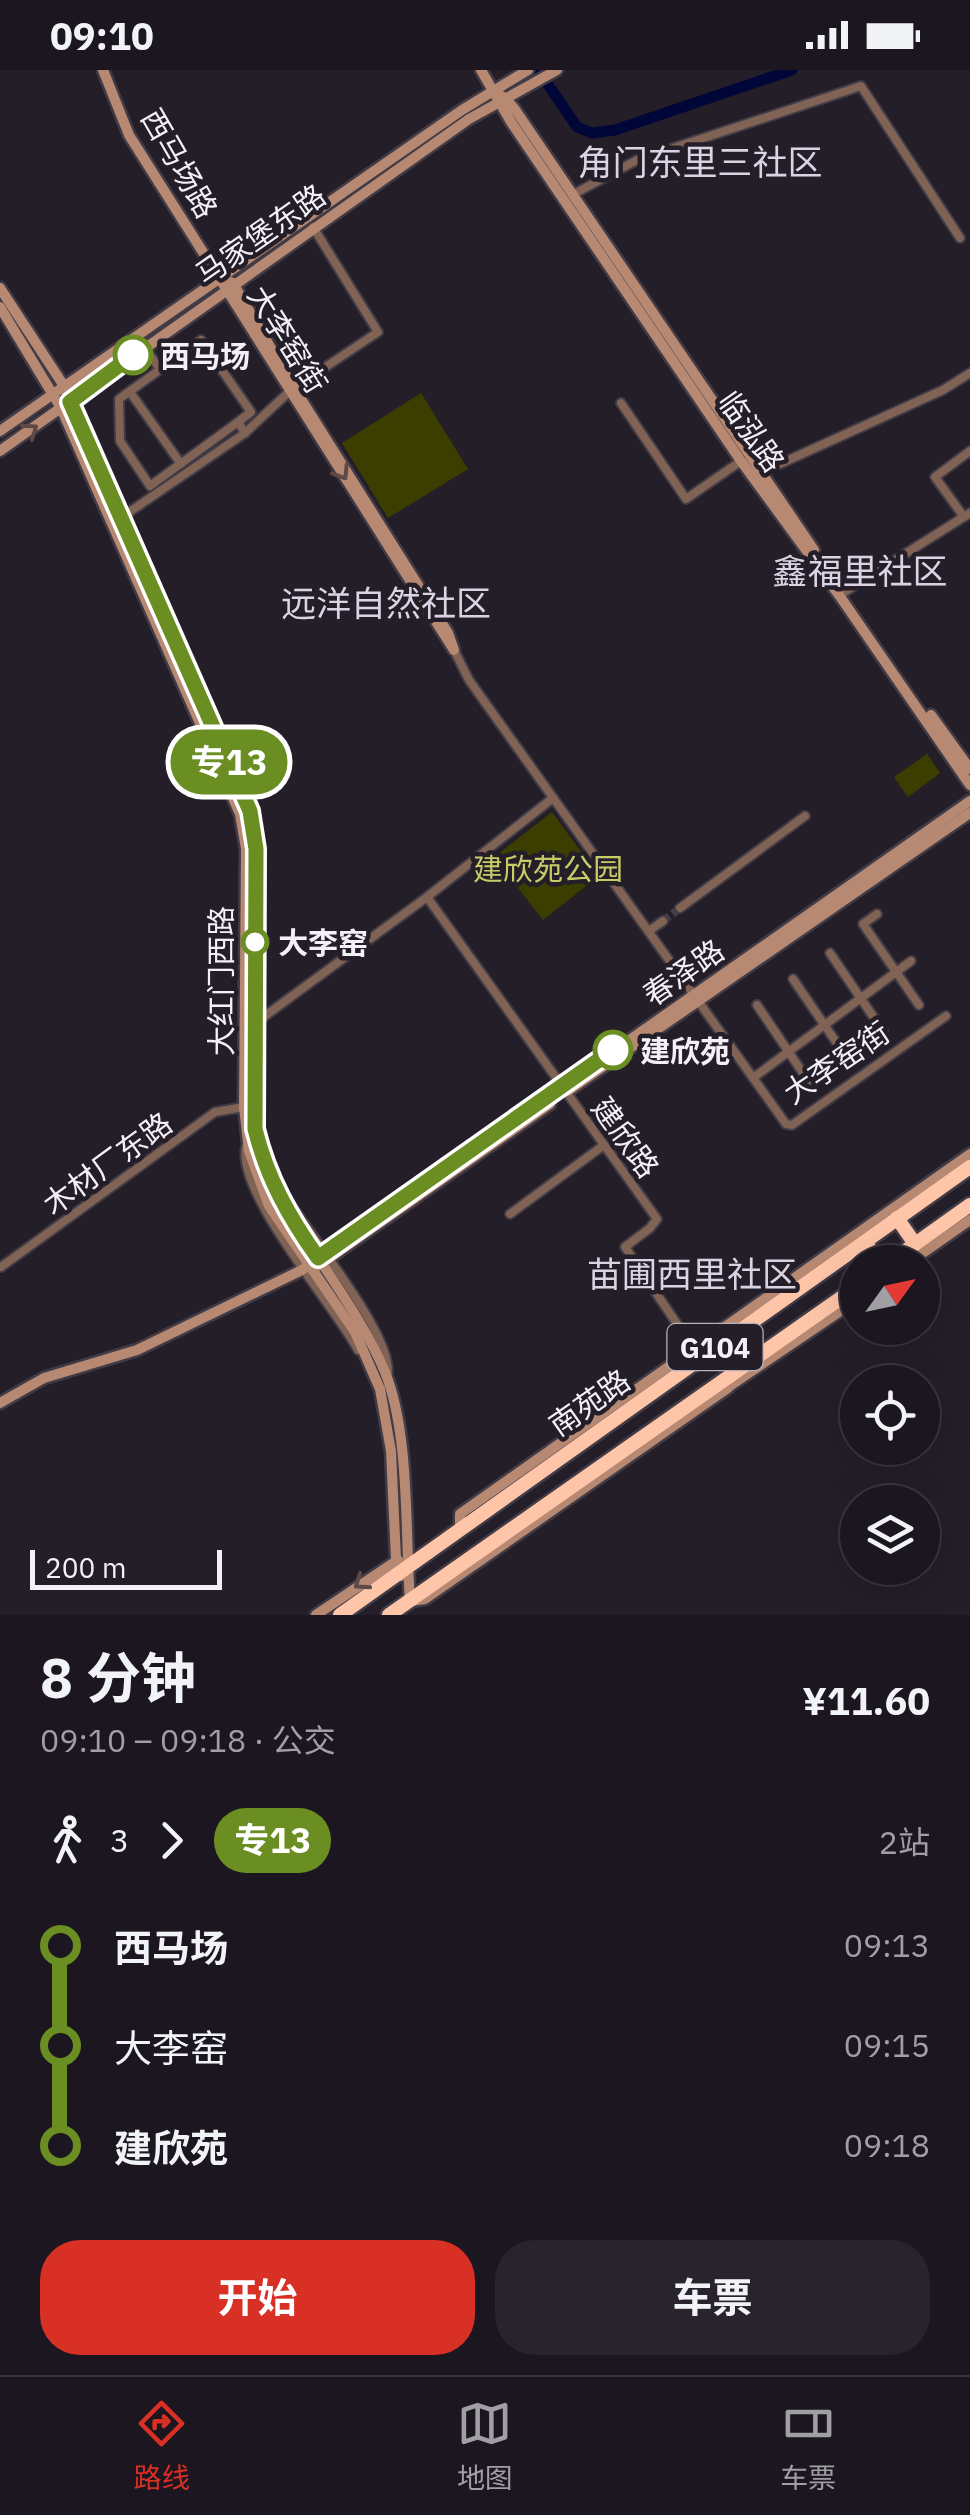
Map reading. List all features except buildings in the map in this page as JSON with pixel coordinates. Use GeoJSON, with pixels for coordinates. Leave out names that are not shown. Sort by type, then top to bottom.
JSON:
{"type":"FeatureCollection","features":[{"type":"Feature","properties":{"kind":"highway","name":"南苑路"},"geometry":{"type":"LineString","coordinates":[[340,1615],[401,1565],[460,1528],[970,1166]]}},
{"type":"Feature","properties":{"kind":"highway"},"geometry":{"type":"LineString","coordinates":[[896,1218],[915,1244],[970,1205]]}},
{"type":"Feature","properties":{"kind":"highway","name":"南苑路"},"geometry":{"type":"LineString","coordinates":[[389,1615],[412,1608],[555,1496],[840,1299]]}},
{"type":"Feature","properties":{"kind":"main road","name":"西马场路"},"geometry":{"type":"LineString","coordinates":[[103,70],[129,134],[226,283]]}},
{"type":"Feature","properties":{"kind":"main road"},"geometry":{"type":"LineString","coordinates":[[481,70],[491,90],[502,100]]}},
{"type":"Feature","properties":{"kind":"main road","name":"马家堡东路"},"geometry":{"type":"LineString","coordinates":[[0,451],[491,90],[528,70]]}},
{"type":"Feature","properties":{"kind":"main road","name":"马家堡东路"},"geometry":{"type":"LineString","coordinates":[[0,431],[502,100],[557,70]]}},
{"type":"Feature","properties":{"kind":"main road","name":"临泓路"},"geometry":{"type":"LineString","coordinates":[[502,100],[572,195],[843,593],[970,769]]}},
{"type":"Feature","properties":{"kind":"main road","name":"临泓路"},"geometry":{"type":"LineString","coordinates":[[502,100],[741,461],[970,785]]}},
{"type":"Feature","properties":{"kind":"main road","name":"大李窑街"},"geometry":{"type":"LineString","coordinates":[[226,283],[454,650]]}},
{"type":"Feature","properties":{"kind":"main road","name":"大红门西路"},"geometry":{"type":"LineString","coordinates":[[0,288],[64,386],[66,405],[240,814],[246,850],[244,1106],[248,1145],[268,1210],[316,1263],[373,1346],[387,1378],[398,1422],[401,1565]]}},
{"type":"Feature","properties":{"kind":"main road","name":"大红门西路"},"geometry":{"type":"LineString","coordinates":[[0,307],[53,394],[66,405],[122,516],[250,811],[256,849],[255,1129],[280,1200],[368,1355],[380,1389],[388,1424],[401,1565]]}},
{"type":"Feature","properties":{"kind":"main road","name":"春泽路"},"geometry":{"type":"LineString","coordinates":[[0,1412],[8,1402],[47,1383],[139,1354],[316,1263],[970,801]]}},
{"type":"Feature","properties":{"kind":"main road","name":"春泽路"},"geometry":{"type":"LineString","coordinates":[[695,998],[970,813]]}},
{"type":"Feature","properties":{"kind":"main road"},"geometry":{"type":"LineString","coordinates":[[460,1528],[460,1514],[970,1154]]}},
{"type":"Feature","properties":{"kind":"main road"},"geometry":{"type":"LineString","coordinates":[[934,1245],[970,1220]]}},
{"type":"Feature","properties":{"kind":"main road","name":"春泽路"},"geometry":{"type":"LineString","coordinates":[[0,1402],[44,1378],[137,1350],[316,1263]]}},
{"type":"Feature","properties":{"kind":"main road"},"geometry":{"type":"LineString","coordinates":[[316,1615],[401,1565],[412,1608],[840,1310]]}},
{"type":"Feature","properties":{"kind":"main road"},"geometry":{"type":"LineString","coordinates":[[728,1388],[737,1371]]}},
{"type":"Feature","properties":{"kind":"main road"},"geometry":{"type":"LineString","coordinates":[[555,1496],[588,1485]]}},
{"type":"Feature","properties":{"kind":"street"},"geometry":{"type":"LineString","coordinates":[[572,195],[637,160],[861,86],[960,238]]}},
{"type":"Feature","properties":{"kind":"street"},"geometry":{"type":"LineString","coordinates":[[122,516],[245,433],[292,389],[378,332],[313,228]]}},
{"type":"Feature","properties":{"kind":"street"},"geometry":{"type":"LineString","coordinates":[[201,340],[250,412],[150,486],[120,442],[119,399],[160,370],[201,340]]}},
{"type":"Feature","properties":{"kind":"street"},"geometry":{"type":"LineString","coordinates":[[144,346],[160,370]]}},
{"type":"Feature","properties":{"kind":"street"},"geometry":{"type":"LineString","coordinates":[[762,472],[970,374]]}},
{"type":"Feature","properties":{"kind":"street"},"geometry":{"type":"LineString","coordinates":[[130,392],[180,464]]}},
{"type":"Feature","properties":{"kind":"street"},"geometry":{"type":"LineString","coordinates":[[621,403],[686,499],[741,461]]}},
{"type":"Feature","properties":{"kind":"street"},"geometry":{"type":"LineString","coordinates":[[238,422],[245,433]]}},
{"type":"Feature","properties":{"kind":"street"},"geometry":{"type":"LineString","coordinates":[[843,593],[967,515],[935,477],[970,451]]}},
{"type":"Feature","properties":{"kind":"street","name":"大李窑街"},"geometry":{"type":"LineString","coordinates":[[454,650],[469,680],[786,1124],[792,1125],[946,1016]]}},
{"type":"Feature","properties":{"kind":"street"},"geometry":{"type":"LineString","coordinates":[[254,1024],[427,897],[553,798]]}},
{"type":"Feature","properties":{"kind":"street"},"geometry":{"type":"LineString","coordinates":[[680,908],[804,816]]}},
{"type":"Feature","properties":{"kind":"street","name":"建欣路"},"geometry":{"type":"LineString","coordinates":[[427,897],[656,1219],[625,1247],[694,1349]]}},
{"type":"Feature","properties":{"kind":"street"},"geometry":{"type":"LineString","coordinates":[[876,914],[863,924],[919,1004]]}},
{"type":"Feature","properties":{"kind":"street"},"geometry":{"type":"LineString","coordinates":[[649,932],[663,921]]}},
{"type":"Feature","properties":{"kind":"street"},"geometry":{"type":"LineString","coordinates":[[830,953],[883,1031]]}},
{"type":"Feature","properties":{"kind":"street"},"geometry":{"type":"LineString","coordinates":[[752,1078],[911,961]]}},
{"type":"Feature","properties":{"kind":"street"},"geometry":{"type":"LineString","coordinates":[[793,979],[845,1055]]}},
{"type":"Feature","properties":{"kind":"street"},"geometry":{"type":"LineString","coordinates":[[757,1005],[810,1082]]}},
{"type":"Feature","properties":{"kind":"street","name":"木材厂东路"},"geometry":{"type":"LineString","coordinates":[[2,1267],[216,1112],[244,1106]]}},
{"type":"Feature","properties":{"kind":"street"},"geometry":{"type":"LineString","coordinates":[[510,1214],[604,1146]]}},
{"type":"Feature","properties":{"kind":"green space"},"geometry":{"type":"Polygon","coordinates":[[[421,393],[468,469],[388,518],[342,443],[421,393]]]}},
{"type":"Feature","properties":{"kind":"green space"},"geometry":{"type":"Polygon","coordinates":[[[927,754],[940,773],[908,797],[894,777],[927,754]]]}},
{"type":"Feature","properties":{"kind":"green space","name":"建欣苑公园"},"geometry":{"type":"Polygon","coordinates":[[[552,812],[599,876],[543,920],[494,857],[552,812]]]}},
{"type":"Feature","properties":{"kind":"waterway"},"geometry":{"type":"LineString","coordinates":[[538,70],[577,127],[592,133],[615,130],[792,70]]}},
{"type":"Feature","properties":{"kind":"tunnel"},"geometry":{"type":"LineString","coordinates":[[663,921],[680,908]]}},
{"type":"Feature","properties":{"kind":"bus line","name":"专13"},"geometry":{"type":"LineString","coordinates":[[133,355],[70,402],[250,811],[256,849],[255,1129],[268,1173],[295,1226],[318,1258],[613,1050]]}},
{"type":"Feature","properties":{"kind":"place","name":"西马场"},"geometry":{"type":"Point","coordinates":[133,355]}},
{"type":"Feature","properties":{"kind":"place","name":"大李窑"},"geometry":{"type":"Point","coordinates":[255,942]}},
{"type":"Feature","properties":{"kind":"place","name":"建欣苑"},"geometry":{"type":"Point","coordinates":[613,1050]}},
{"type":"Feature","properties":{"kind":"district","name":"角门东里三社区"},"geometry":{"type":"Point","coordinates":[700,162]}},
{"type":"Feature","properties":{"kind":"district","name":"鑫福里社区"},"geometry":{"type":"Point","coordinates":[860,571]}},
{"type":"Feature","properties":{"kind":"district","name":"远洋自然社区"},"geometry":{"type":"Point","coordinates":[386,603]}},
{"type":"Feature","properties":{"kind":"district","name":"苗圃西里社区"},"geometry":{"type":"Point","coordinates":[692,1274]}}]}
